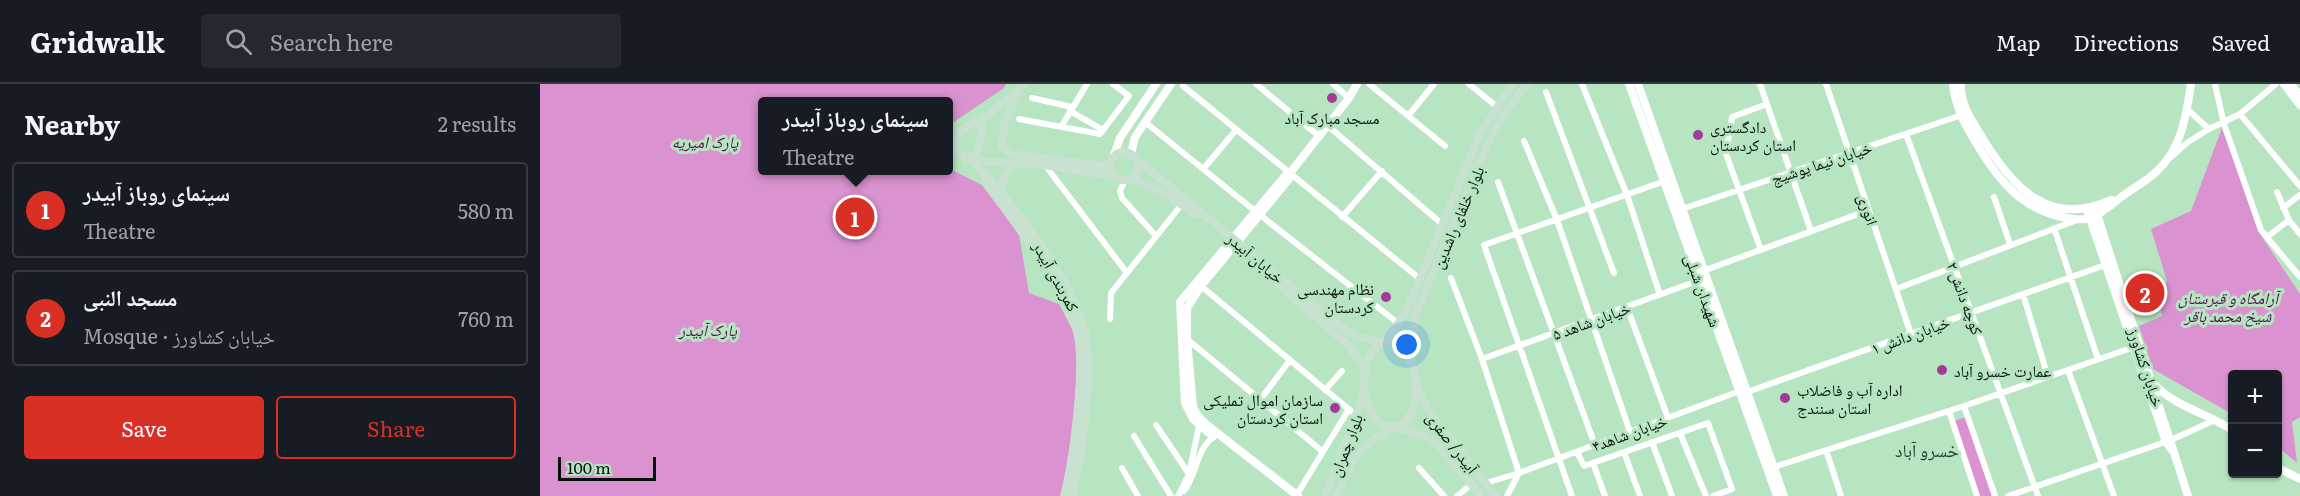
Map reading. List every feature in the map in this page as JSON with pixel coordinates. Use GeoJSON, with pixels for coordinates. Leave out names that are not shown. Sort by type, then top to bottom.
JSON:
{"type":"FeatureCollection","features":[{"type":"Feature","properties":{"kind":"main road","name":"بلوار خلفای راشدین"},"geometry":{"type":"LineString","coordinates":[[1385,341],[1407,310],[1479,136],[1512,84]]}},
{"type":"Feature","properties":{"kind":"main road","name":"بلوار خلفای راشدین"},"geometry":{"type":"LineString","coordinates":[[1411,360],[1415,315],[1490,140],[1501,119],[1527,84]]}},
{"type":"Feature","properties":{"kind":"main road"},"geometry":{"type":"LineString","coordinates":[[1022,86],[1005,121],[1001,146],[1005,151],[1011,154],[1102,166],[1119,153],[1134,157],[1137,171],[1128,179],[1045,165],[1016,165],[961,156],[955,144],[964,127],[974,121],[979,122],[1022,86]]}},
{"type":"Feature","properties":{"kind":"main road"},"geometry":{"type":"LineString","coordinates":[[972,158],[978,152],[982,127],[979,122]]}},
{"type":"Feature","properties":{"kind":"main road","name":"خیابان آبیدر"},"geometry":{"type":"LineString","coordinates":[[1134,157],[1234,242],[1348,345],[1365,368]]}},
{"type":"Feature","properties":{"kind":"main road","name":"کمربندی آبیدر"},"geometry":{"type":"LineString","coordinates":[[972,158],[986,179],[1002,194],[1034,235],[1077,308],[1086,336],[1087,392],[1078,474],[1072,496]]}},
{"type":"Feature","properties":{"kind":"main road"},"geometry":{"type":"LineString","coordinates":[[1111,161],[1112,173],[1115,177]]}},
{"type":"Feature","properties":{"kind":"main road"},"geometry":{"type":"LineString","coordinates":[[1002,194],[1004,176],[1008,169],[1016,165]]}},
{"type":"Feature","properties":{"kind":"main road","name":"کمربندی آبیدر"},"geometry":{"type":"LineString","coordinates":[[986,179],[987,185],[1059,290],[1077,330],[1081,369],[1064,496]]}},
{"type":"Feature","properties":{"kind":"main road","name":"خیابان آبیدر"},"geometry":{"type":"LineString","coordinates":[[1128,179],[1182,204],[1353,335],[1367,340],[1385,341]]}},
{"type":"Feature","properties":{"kind":"main road"},"geometry":{"type":"LineString","coordinates":[[1407,310],[1408,316],[1415,315]]}},
{"type":"Feature","properties":{"kind":"main road"},"geometry":{"type":"LineString","coordinates":[[1396,342],[1411,360],[1416,385],[1414,404],[1409,416],[1402,424],[1394,427],[1384,425],[1375,418],[1364,393],[1365,368],[1371,351],[1378,343],[1396,342]]}},
{"type":"Feature","properties":{"kind":"main road","name":"آبیدر/ صفری"},"geometry":{"type":"LineString","coordinates":[[1416,385],[1432,417],[1496,496]]}},
{"type":"Feature","properties":{"kind":"main road","name":"بلوار چمران"},"geometry":{"type":"LineString","coordinates":[[1324,496],[1364,393]]}},
{"type":"Feature","properties":{"kind":"main road","name":"آبیدر/ صفری"},"geometry":{"type":"LineString","coordinates":[[1394,427],[1436,443],[1481,496]]}},
{"type":"Feature","properties":{"kind":"main road","name":"بلوار چمران"},"geometry":{"type":"LineString","coordinates":[[1337,496],[1360,450],[1394,427]]}},
{"type":"Feature","properties":{"kind":"main road"},"geometry":{"type":"LineString","coordinates":[[1345,445],[1349,440],[1355,440],[1360,450]]}},
{"type":"Feature","properties":{"kind":"street"},"geometry":{"type":"LineString","coordinates":[[1061,127],[1087,84]]}},
{"type":"Feature","properties":{"kind":"street"},"geometry":{"type":"LineString","coordinates":[[1018,119],[1100,134],[1129,96],[1113,84]]}},
{"type":"Feature","properties":{"kind":"street"},"geometry":{"type":"LineString","coordinates":[[1111,161],[1120,138],[1156,84]]}},
{"type":"Feature","properties":{"kind":"street"},"geometry":{"type":"LineString","coordinates":[[1134,157],[1135,137],[1171,84]]}},
{"type":"Feature","properties":{"kind":"street"},"geometry":{"type":"LineString","coordinates":[[1256,84],[1320,137]]}},
{"type":"Feature","properties":{"kind":"street"},"geometry":{"type":"LineString","coordinates":[[1333,84],[1349,98]]}},
{"type":"Feature","properties":{"kind":"street"},"geometry":{"type":"LineString","coordinates":[[1295,496],[1199,426],[1185,403],[1180,302],[1289,179],[1290,173],[1320,137],[1357,84]]}},
{"type":"Feature","properties":{"kind":"street"},"geometry":{"type":"LineString","coordinates":[[1369,84],[1445,146]]}},
{"type":"Feature","properties":{"kind":"street"},"geometry":{"type":"LineString","coordinates":[[1408,116],[1434,84]]}},
{"type":"Feature","properties":{"kind":"street"},"geometry":{"type":"LineString","coordinates":[[1469,84],[1496,106]]}},
{"type":"Feature","properties":{"kind":"street"},"geometry":{"type":"LineString","coordinates":[[1582,84],[1627,195],[1660,295]]}},
{"type":"Feature","properties":{"kind":"street"},"geometry":{"type":"LineString","coordinates":[[1760,84],[1811,231]]}},
{"type":"Feature","properties":{"kind":"street","name":"انوری"},"geometry":{"type":"LineString","coordinates":[[1826,84],[1911,334]]}},
{"type":"Feature","properties":{"kind":"street"},"geometry":{"type":"LineString","coordinates":[[1953,84],[1954,93],[1985,157],[2016,196],[2039,210],[2078,220]]}},
{"type":"Feature","properties":{"kind":"street"},"geometry":{"type":"LineString","coordinates":[[1961,84],[1964,114],[2003,169],[2025,192],[2054,206],[2092,213]]}},
{"type":"Feature","properties":{"kind":"street"},"geometry":{"type":"LineString","coordinates":[[2168,159],[2180,138],[2191,84]]}},
{"type":"Feature","properties":{"kind":"street"},"geometry":{"type":"LineString","coordinates":[[2215,84],[2224,124],[2261,230],[2300,277]]}},
{"type":"Feature","properties":{"kind":"street"},"geometry":{"type":"LineString","coordinates":[[1896,289],[2092,213],[2157,172],[2188,142],[2240,114],[2276,84]]}},
{"type":"Feature","properties":{"kind":"street"},"geometry":{"type":"LineString","coordinates":[[1183,86],[1342,218],[1420,279]]}},
{"type":"Feature","properties":{"kind":"street","name":"شهیدان شبلی"},"geometry":{"type":"LineString","coordinates":[[1635,87],[1700,280],[1784,496]]}},
{"type":"Feature","properties":{"kind":"street","name":"شهیدان شبلی"},"geometry":{"type":"LineString","coordinates":[[1635,87],[1682,209],[1777,496]]}},
{"type":"Feature","properties":{"kind":"street"},"geometry":{"type":"LineString","coordinates":[[2294,88],[2300,105]]}},
{"type":"Feature","properties":{"kind":"street"},"geometry":{"type":"LineString","coordinates":[[1546,92],[1614,273]]}},
{"type":"Feature","properties":{"kind":"street"},"geometry":{"type":"LineString","coordinates":[[1032,98],[1071,109],[1103,130]]}},
{"type":"Feature","properties":{"kind":"street"},"geometry":{"type":"LineString","coordinates":[[1761,250],[1726,154],[1732,117],[1767,104]]}},
{"type":"Feature","properties":{"kind":"street"},"geometry":{"type":"LineString","coordinates":[[2187,109],[2209,129]]}},
{"type":"Feature","properties":{"kind":"street","name":"خیابان نیما یوشیج"},"geometry":{"type":"LineString","coordinates":[[1682,209],[1964,114]]}},
{"type":"Feature","properties":{"kind":"street"},"geometry":{"type":"LineString","coordinates":[[2240,114],[2300,186]]}},
{"type":"Feature","properties":{"kind":"street"},"geometry":{"type":"LineString","coordinates":[[1145,122],[1399,324]]}},
{"type":"Feature","properties":{"kind":"street"},"geometry":{"type":"LineString","coordinates":[[1328,126],[1442,224]]}},
{"type":"Feature","properties":{"kind":"street"},"geometry":{"type":"LineString","coordinates":[[1204,168],[1236,130]]}},
{"type":"Feature","properties":{"kind":"street","name":"کوچه دانش ۲"},"geometry":{"type":"LineString","coordinates":[[1906,134],[2038,496]]}},
{"type":"Feature","properties":{"kind":"street"},"geometry":{"type":"LineString","coordinates":[[1524,141],[1557,220],[1630,432]]}},
{"type":"Feature","properties":{"kind":"street"},"geometry":{"type":"LineString","coordinates":[[1045,165],[1127,273]]}},
{"type":"Feature","properties":{"kind":"street"},"geometry":{"type":"LineString","coordinates":[[1342,218],[1382,171]]}},
{"type":"Feature","properties":{"kind":"street"},"geometry":{"type":"LineString","coordinates":[[1128,179],[1120,191],[1122,198],[1156,236]]}},
{"type":"Feature","properties":{"kind":"street"},"geometry":{"type":"LineString","coordinates":[[1572,496],[1484,245],[1665,181]]}},
{"type":"Feature","properties":{"kind":"street"},"geometry":{"type":"LineString","coordinates":[[1498,182],[1595,445]]}},
{"type":"Feature","properties":{"kind":"street"},"geometry":{"type":"LineString","coordinates":[[2277,192],[2289,220],[2300,234]]}},
{"type":"Feature","properties":{"kind":"street"},"geometry":{"type":"LineString","coordinates":[[2283,208],[2300,195]]}},
{"type":"Feature","properties":{"kind":"street"},"geometry":{"type":"LineString","coordinates":[[1994,196],[2010,244]]}},
{"type":"Feature","properties":{"kind":"street"},"geometry":{"type":"LineString","coordinates":[[1110,319],[1111,293],[1182,204]]}},
{"type":"Feature","properties":{"kind":"street"},"geometry":{"type":"LineString","coordinates":[[1703,271],[1869,210]]}},
{"type":"Feature","properties":{"kind":"street","name":"خیابان کشاورز"},"geometry":{"type":"LineString","coordinates":[[2092,213],[2152,381],[2189,496]]}},
{"type":"Feature","properties":{"kind":"street"},"geometry":{"type":"LineString","coordinates":[[2266,237],[2289,220]]}},
{"type":"Feature","properties":{"kind":"street"},"geometry":{"type":"LineString","coordinates":[[2054,228],[2098,360]]}},
{"type":"Feature","properties":{"kind":"street"},"geometry":{"type":"LineString","coordinates":[[1234,242],[1187,308],[1187,339],[1193,407],[1198,416],[1295,496]]}},
{"type":"Feature","properties":{"kind":"street","name":"خیابان کشاورز"},"geometry":{"type":"LineString","coordinates":[[2110,263],[2134,347],[2170,440]]}},
{"type":"Feature","properties":{"kind":"street","name":"خیابان دانش ۱"},"geometry":{"type":"LineString","coordinates":[[1743,392],[2110,263]]}},
{"type":"Feature","properties":{"kind":"street"},"geometry":{"type":"LineString","coordinates":[[1451,278],[1482,360],[1519,473],[1507,496]]}},
{"type":"Feature","properties":{"kind":"street","name":"خیابان شاهد ۵"},"geometry":{"type":"LineString","coordinates":[[1482,360],[1700,280]]}},
{"type":"Feature","properties":{"kind":"street"},"geometry":{"type":"LineString","coordinates":[[1201,286],[1350,410],[1295,496]]}},
{"type":"Feature","properties":{"kind":"street"},"geometry":{"type":"LineString","coordinates":[[2023,294],[2048,377]]}},
{"type":"Feature","properties":{"kind":"street"},"geometry":{"type":"LineString","coordinates":[[1627,307],[1668,418]]}},
{"type":"Feature","properties":{"kind":"street"},"geometry":{"type":"LineString","coordinates":[[1187,339],[1322,451]]}},
{"type":"Feature","properties":{"kind":"street"},"geometry":{"type":"LineString","coordinates":[[1773,467],[1949,411],[2134,347]]}},
{"type":"Feature","properties":{"kind":"street"},"geometry":{"type":"LineString","coordinates":[[1260,400],[1290,360]]}},
{"type":"Feature","properties":{"kind":"street"},"geometry":{"type":"LineString","coordinates":[[2068,370],[2114,496]]}},
{"type":"Feature","properties":{"kind":"street"},"geometry":{"type":"LineString","coordinates":[[1325,390],[1342,371]]}},
{"type":"Feature","properties":{"kind":"street"},"geometry":{"type":"LineString","coordinates":[[2152,381],[2160,390],[2181,404],[2228,428]]}},
{"type":"Feature","properties":{"kind":"street"},"geometry":{"type":"LineString","coordinates":[[2160,390],[2170,440],[2189,496]]}},
{"type":"Feature","properties":{"kind":"street","name":"خیابان شاهد۴"},"geometry":{"type":"LineString","coordinates":[[1486,483],[1743,392]]}},
{"type":"Feature","properties":{"kind":"street"},"geometry":{"type":"LineString","coordinates":[[1964,406],[1995,496]]}},
{"type":"Feature","properties":{"kind":"street"},"geometry":{"type":"LineString","coordinates":[[1949,411],[1977,496]]}},
{"type":"Feature","properties":{"kind":"street"},"geometry":{"type":"LineString","coordinates":[[2008,496],[2170,440],[2215,420]]}},
{"type":"Feature","properties":{"kind":"street"},"geometry":{"type":"LineString","coordinates":[[1577,452],[1584,466],[1708,423],[1732,489],[1713,496]]}},
{"type":"Feature","properties":{"kind":"street"},"geometry":{"type":"LineString","coordinates":[[1156,425],[1189,474]]}},
{"type":"Feature","properties":{"kind":"street"},"geometry":{"type":"LineString","coordinates":[[1179,496],[1189,474],[1199,426]]}},
{"type":"Feature","properties":{"kind":"street"},"geometry":{"type":"LineString","coordinates":[[1680,433],[1706,496]]}},
{"type":"Feature","properties":{"kind":"street"},"geometry":{"type":"LineString","coordinates":[[1134,436],[1171,496]]}},
{"type":"Feature","properties":{"kind":"street"},"geometry":{"type":"LineString","coordinates":[[1179,496],[1191,481],[1203,446],[1214,437]]}},
{"type":"Feature","properties":{"kind":"street"},"geometry":{"type":"LineString","coordinates":[[1652,442],[1672,496]]}},
{"type":"Feature","properties":{"kind":"street"},"geometry":{"type":"LineString","coordinates":[[1826,450],[1841,496]]}},
{"type":"Feature","properties":{"kind":"street"},"geometry":{"type":"LineString","coordinates":[[1624,452],[1640,496]]}},
{"type":"Feature","properties":{"kind":"street"},"geometry":{"type":"LineString","coordinates":[[1593,463],[1605,496]]}},
{"type":"Feature","properties":{"kind":"street"},"geometry":{"type":"LineString","coordinates":[[1122,468],[1138,496]]}},
{"type":"Feature","properties":{"kind":"street"},"geometry":{"type":"LineString","coordinates":[[1419,468],[1444,496]]}},
{"type":"Feature","properties":{"kind":"street"},"geometry":{"type":"LineString","coordinates":[[2282,470],[2300,479]]}},
{"type":"Feature","properties":{"kind":"street"},"geometry":{"type":"LineString","coordinates":[[1458,496],[1472,484]]}},
{"type":"Feature","properties":{"kind":"green space","name":"پارک آبیدر"},"geometry":{"type":"Polygon","coordinates":[[[540,84],[1006,84],[1004,88],[953,123],[953,97],[758,97],[758,175],[953,175],[953,170],[982,185],[1018,229],[1029,293],[1059,304],[1081,346],[1071,439],[1061,496],[540,496],[540,84]]]}},
{"type":"Feature","properties":{"kind":"green space","name":"آرامگاه و قبرستان شیخ محمد باقر"},"geometry":{"type":"Polygon","coordinates":[[[2222,128],[2258,231],[2300,294],[2300,417],[2292,422],[2297,463],[2282,450],[2282,370],[2228,370],[2228,412],[2153,369],[2139,326],[2162,316],[2158,295],[2167,281],[2151,229],[2191,211],[2222,128]]]}},
{"type":"Feature","properties":{"kind":"green space"},"geometry":{"type":"Polygon","coordinates":[[[1966,417],[1992,496],[1979,496],[1954,421],[1966,417]]]}},
{"type":"Feature","properties":{"kind":"place","name":"مسجد مبارک آباد"},"geometry":{"type":"Point","coordinates":[1332,98]}},
{"type":"Feature","properties":{"kind":"place","name":"دادگستری استان کردستان"},"geometry":{"type":"Point","coordinates":[1698,135]}},
{"type":"Feature","properties":{"kind":"place","name":"سینمای روباز آبیدر"},"geometry":{"type":"Point","coordinates":[855,217]}},
{"type":"Feature","properties":{"kind":"place","name":"مسجد النبی"},"geometry":{"type":"Point","coordinates":[2145,293]}},
{"type":"Feature","properties":{"kind":"place","name":"نظام مهندسی کردستان"},"geometry":{"type":"Point","coordinates":[1386,297]}},
{"type":"Feature","properties":{"kind":"place","name":"عمارت خسرو آباد"},"geometry":{"type":"Point","coordinates":[1942,370]}},
{"type":"Feature","properties":{"kind":"place","name":"اداره آب و فاضلاب استان سنندج"},"geometry":{"type":"Point","coordinates":[1785,398]}},
{"type":"Feature","properties":{"kind":"place","name":"سازمان اموال تملیکی استان کردستان"},"geometry":{"type":"Point","coordinates":[1335,408]}},
{"type":"Feature","properties":{"kind":"district","name":"خسرو آباد"},"geometry":{"type":"Point","coordinates":[1927,449]}},
{"type":"Feature","properties":{"kind":"park label","name":"پارک امیریه"},"geometry":{"type":"Point","coordinates":[705,141]}}]}
